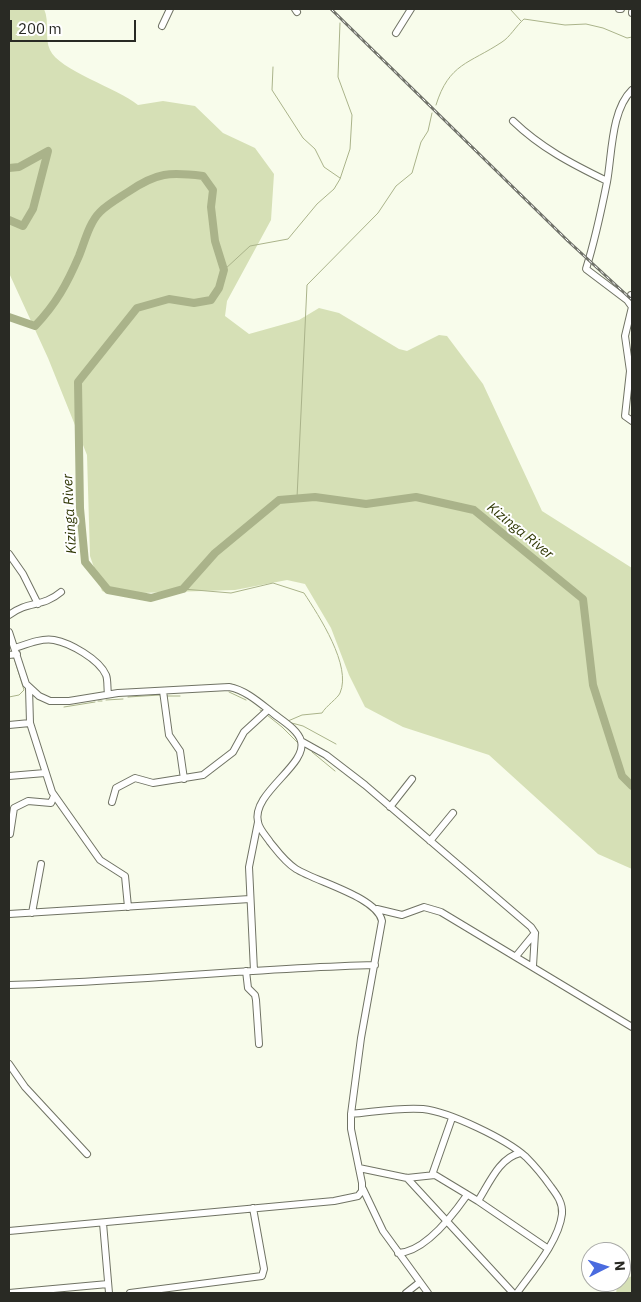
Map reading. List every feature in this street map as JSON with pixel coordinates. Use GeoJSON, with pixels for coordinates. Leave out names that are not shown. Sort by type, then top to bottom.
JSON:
{"type":"FeatureCollection","features":[{"type":"Feature","properties":{"kind":"street"},"geometry":{"type":"LineString","coordinates":[[162,26],[170,9]]}},
{"type":"Feature","properties":{"kind":"street"},"geometry":{"type":"LineString","coordinates":[[396,33],[411,9]]}},
{"type":"Feature","properties":{"kind":"street"},"geometry":{"type":"LineString","coordinates":[[632,90],[620,111],[613,137],[595,243],[586,269],[626,300],[632,307],[625,336],[631,383],[625,416],[632,421]]}},
{"type":"Feature","properties":{"kind":"street"},"geometry":{"type":"LineString","coordinates":[[513,121],[534,140],[565,161],[607,181]]}},
{"type":"Feature","properties":{"kind":"street"},"geometry":{"type":"LineString","coordinates":[[9,554],[28,582],[38,604]]}},
{"type":"Feature","properties":{"kind":"street"},"geometry":{"type":"LineString","coordinates":[[9,615],[25,605],[34,602],[38,604],[47,602],[61,592]]}},
{"type":"Feature","properties":{"kind":"street"},"geometry":{"type":"LineString","coordinates":[[9,632],[24,681],[39,696],[56,702],[108,694],[233,688],[268,710],[293,730],[301,741],[326,755],[531,927],[535,933],[533,966]]}},
{"type":"Feature","properties":{"kind":"street"},"geometry":{"type":"LineString","coordinates":[[9,655],[42,640],[64,644],[91,658],[103,671],[106,675],[108,694]]}},
{"type":"Feature","properties":{"kind":"street"},"geometry":{"type":"LineString","coordinates":[[29,688],[30,723],[54,796],[100,860],[125,876],[128,907]]}},
{"type":"Feature","properties":{"kind":"street"},"geometry":{"type":"LineString","coordinates":[[163,691],[169,736],[180,751],[184,779]]}},
{"type":"Feature","properties":{"kind":"street"},"geometry":{"type":"LineString","coordinates":[[112,802],[116,788],[130,779],[139,778],[153,784],[203,775],[233,752],[244,732],[268,710]]}},
{"type":"Feature","properties":{"kind":"street"},"geometry":{"type":"LineString","coordinates":[[9,725],[30,723]]}},
{"type":"Feature","properties":{"kind":"street"},"geometry":{"type":"LineString","coordinates":[[254,970],[250,899],[250,856],[264,799],[297,758],[301,741]]}},
{"type":"Feature","properties":{"kind":"street"},"geometry":{"type":"LineString","coordinates":[[9,776],[45,773]]}},
{"type":"Feature","properties":{"kind":"street"},"geometry":{"type":"LineString","coordinates":[[390,807],[412,779]]}},
{"type":"Feature","properties":{"kind":"street"},"geometry":{"type":"LineString","coordinates":[[10,834],[14,808],[28,801],[51,803],[54,796]]}},
{"type":"Feature","properties":{"kind":"street"},"geometry":{"type":"LineString","coordinates":[[430,841],[453,813]]}},
{"type":"Feature","properties":{"kind":"street"},"geometry":{"type":"LineString","coordinates":[[258,822],[275,849],[291,865],[323,883],[363,900],[377,910],[381,916],[382,927],[361,1038],[351,1114],[351,1129],[363,1189],[378,1222],[428,1293]]}},
{"type":"Feature","properties":{"kind":"street"},"geometry":{"type":"LineString","coordinates":[[32,913],[41,864]]}},
{"type":"Feature","properties":{"kind":"street"},"geometry":{"type":"LineString","coordinates":[[9,914],[250,899]]}},
{"type":"Feature","properties":{"kind":"street"},"geometry":{"type":"LineString","coordinates":[[377,910],[402,915],[409,914],[418,908],[434,909],[517,956],[632,1027]]}},
{"type":"Feature","properties":{"kind":"street"},"geometry":{"type":"LineString","coordinates":[[517,956],[535,933]]}},
{"type":"Feature","properties":{"kind":"street"},"geometry":{"type":"LineString","coordinates":[[9,985],[82,983],[254,970],[375,965]]}},
{"type":"Feature","properties":{"kind":"street"},"geometry":{"type":"LineString","coordinates":[[246,971],[248,988],[255,995],[256,1000],[258,1044]]}},
{"type":"Feature","properties":{"kind":"street"},"geometry":{"type":"LineString","coordinates":[[9,1064],[25,1087],[87,1154]]}},
{"type":"Feature","properties":{"kind":"street"},"geometry":{"type":"LineString","coordinates":[[351,1114],[422,1109],[452,1118],[506,1144],[520,1153],[548,1182],[561,1204],[558,1227],[547,1248],[515,1293],[446,1222],[407,1178]]}},
{"type":"Feature","properties":{"kind":"street"},"geometry":{"type":"LineString","coordinates":[[432,1175],[452,1118]]}},
{"type":"Feature","properties":{"kind":"street"},"geometry":{"type":"LineString","coordinates":[[502,1163],[506,1144]]}},
{"type":"Feature","properties":{"kind":"street"},"geometry":{"type":"LineString","coordinates":[[478,1201],[502,1163],[511,1155],[520,1153]]}},
{"type":"Feature","properties":{"kind":"street"},"geometry":{"type":"LineString","coordinates":[[359,1168],[407,1178],[422,1178],[432,1175],[467,1194],[547,1248]]}},
{"type":"Feature","properties":{"kind":"street"},"geometry":{"type":"LineString","coordinates":[[9,1231],[353,1198],[358,1196],[363,1189]]}},
{"type":"Feature","properties":{"kind":"street"},"geometry":{"type":"LineString","coordinates":[[398,1253],[412,1250],[436,1233],[467,1194]]}},
{"type":"Feature","properties":{"kind":"street"},"geometry":{"type":"LineString","coordinates":[[130,1293],[262,1276],[263,1263],[252,1208]]}},
{"type":"Feature","properties":{"kind":"street"},"geometry":{"type":"LineString","coordinates":[[103,1223],[109,1293]]}},
{"type":"Feature","properties":{"kind":"street"},"geometry":{"type":"LineString","coordinates":[[406,1293],[420,1282]]}},
{"type":"Feature","properties":{"kind":"street"},"geometry":{"type":"LineString","coordinates":[[9,1293],[48,1291],[108,1284]]}},
{"type":"Feature","properties":{"kind":"green space"},"geometry":{"type":"Polygon","coordinates":[[[9,9],[44,9],[47,19],[48,45],[50,50],[65,65],[138,105],[163,101],[195,106],[223,133],[255,148],[274,174],[271,220],[227,301],[225,316],[249,334],[299,320],[319,308],[339,313],[399,349],[407,351],[439,335],[447,336],[483,384],[542,511],[632,568],[632,869],[598,854],[489,755],[403,727],[365,707],[349,675],[331,628],[305,584],[287,580],[235,590],[109,594],[102,591],[90,556],[87,455],[48,358],[9,273],[9,9]]]}},
{"type":"Feature","properties":{"kind":"green space"},"geometry":{"type":"Polygon","coordinates":[[[631,1276],[632,1293],[616,1293],[631,1292],[631,1276]]]}},
{"type":"Feature","properties":{"kind":"waterway"},"geometry":{"type":"LineString","coordinates":[[510,9],[521,21]]}},
{"type":"Feature","properties":{"kind":"waterway"},"geometry":{"type":"LineString","coordinates":[[436,105],[441,91],[454,72],[505,40],[524,19],[565,25],[586,24],[603,28],[627,38],[632,37]]}},
{"type":"Feature","properties":{"kind":"waterway"},"geometry":{"type":"LineString","coordinates":[[224,270],[250,246],[288,239],[317,204],[334,189],[340,179],[350,149],[352,115],[338,77],[340,23]]}},
{"type":"Feature","properties":{"kind":"waterway"},"geometry":{"type":"LineString","coordinates":[[273,67],[272,90],[303,138],[315,149],[324,167],[340,178]]}},
{"type":"Feature","properties":{"kind":"waterway"},"geometry":{"type":"LineString","coordinates":[[297,498],[307,285],[378,213],[396,186],[412,173],[421,142],[428,131],[432,113]]}},
{"type":"Feature","properties":{"kind":"waterway","name":"Kizinga River"},"geometry":{"type":"LineString","coordinates":[[9,168],[19,167],[48,151],[33,209],[23,226],[9,220]]}},
{"type":"Feature","properties":{"kind":"waterway","name":"Kizinga River"},"geometry":{"type":"LineString","coordinates":[[9,317],[35,326],[55,302],[65,285],[96,216],[110,204],[138,185],[156,177],[172,174],[203,176],[213,190],[211,207],[215,241],[224,270],[219,288],[211,300],[194,303],[169,299],[137,308],[78,382],[80,508],[85,562],[108,590],[151,598],[183,589],[215,553],[279,500],[315,497],[366,504],[416,497],[474,510],[583,599],[593,685],[622,776],[632,786]]}},
{"type":"Feature","properties":{"kind":"waterway"},"geometry":{"type":"LineString","coordinates":[[183,589],[231,593],[273,583],[304,593],[332,641],[342,669],[343,682],[339,695],[322,713],[302,715],[288,721]]}},
{"type":"Feature","properties":{"kind":"waterway"},"geometry":{"type":"LineString","coordinates":[[9,643],[12,651]]}},
{"type":"Feature","properties":{"kind":"waterway"},"geometry":{"type":"LineString","coordinates":[[9,697],[19,695],[24,690],[14,658]]}},
{"type":"Feature","properties":{"kind":"waterway"},"geometry":{"type":"LineString","coordinates":[[231,684],[241,688]]}},
{"type":"Feature","properties":{"kind":"waterway"},"geometry":{"type":"LineString","coordinates":[[229,692],[246,700]]}},
{"type":"Feature","properties":{"kind":"waterway"},"geometry":{"type":"LineString","coordinates":[[128,697],[160,695]]}},
{"type":"Feature","properties":{"kind":"waterway"},"geometry":{"type":"LineString","coordinates":[[167,696],[180,696]]}},
{"type":"Feature","properties":{"kind":"waterway"},"geometry":{"type":"LineString","coordinates":[[106,700],[123,699]]}},
{"type":"Feature","properties":{"kind":"waterway"},"geometry":{"type":"LineString","coordinates":[[64,707],[95,702]]}},
{"type":"Feature","properties":{"kind":"waterway"},"geometry":{"type":"LineString","coordinates":[[267,715],[299,744]]}},
{"type":"Feature","properties":{"kind":"waterway"},"geometry":{"type":"LineString","coordinates":[[288,722],[303,726],[336,744]]}},
{"type":"Feature","properties":{"kind":"waterway"},"geometry":{"type":"LineString","coordinates":[[312,752],[335,771]]}},
{"type":"Feature","properties":{"kind":"railway"},"geometry":{"type":"LineString","coordinates":[[331,9],[568,241],[632,300]]}}]}
